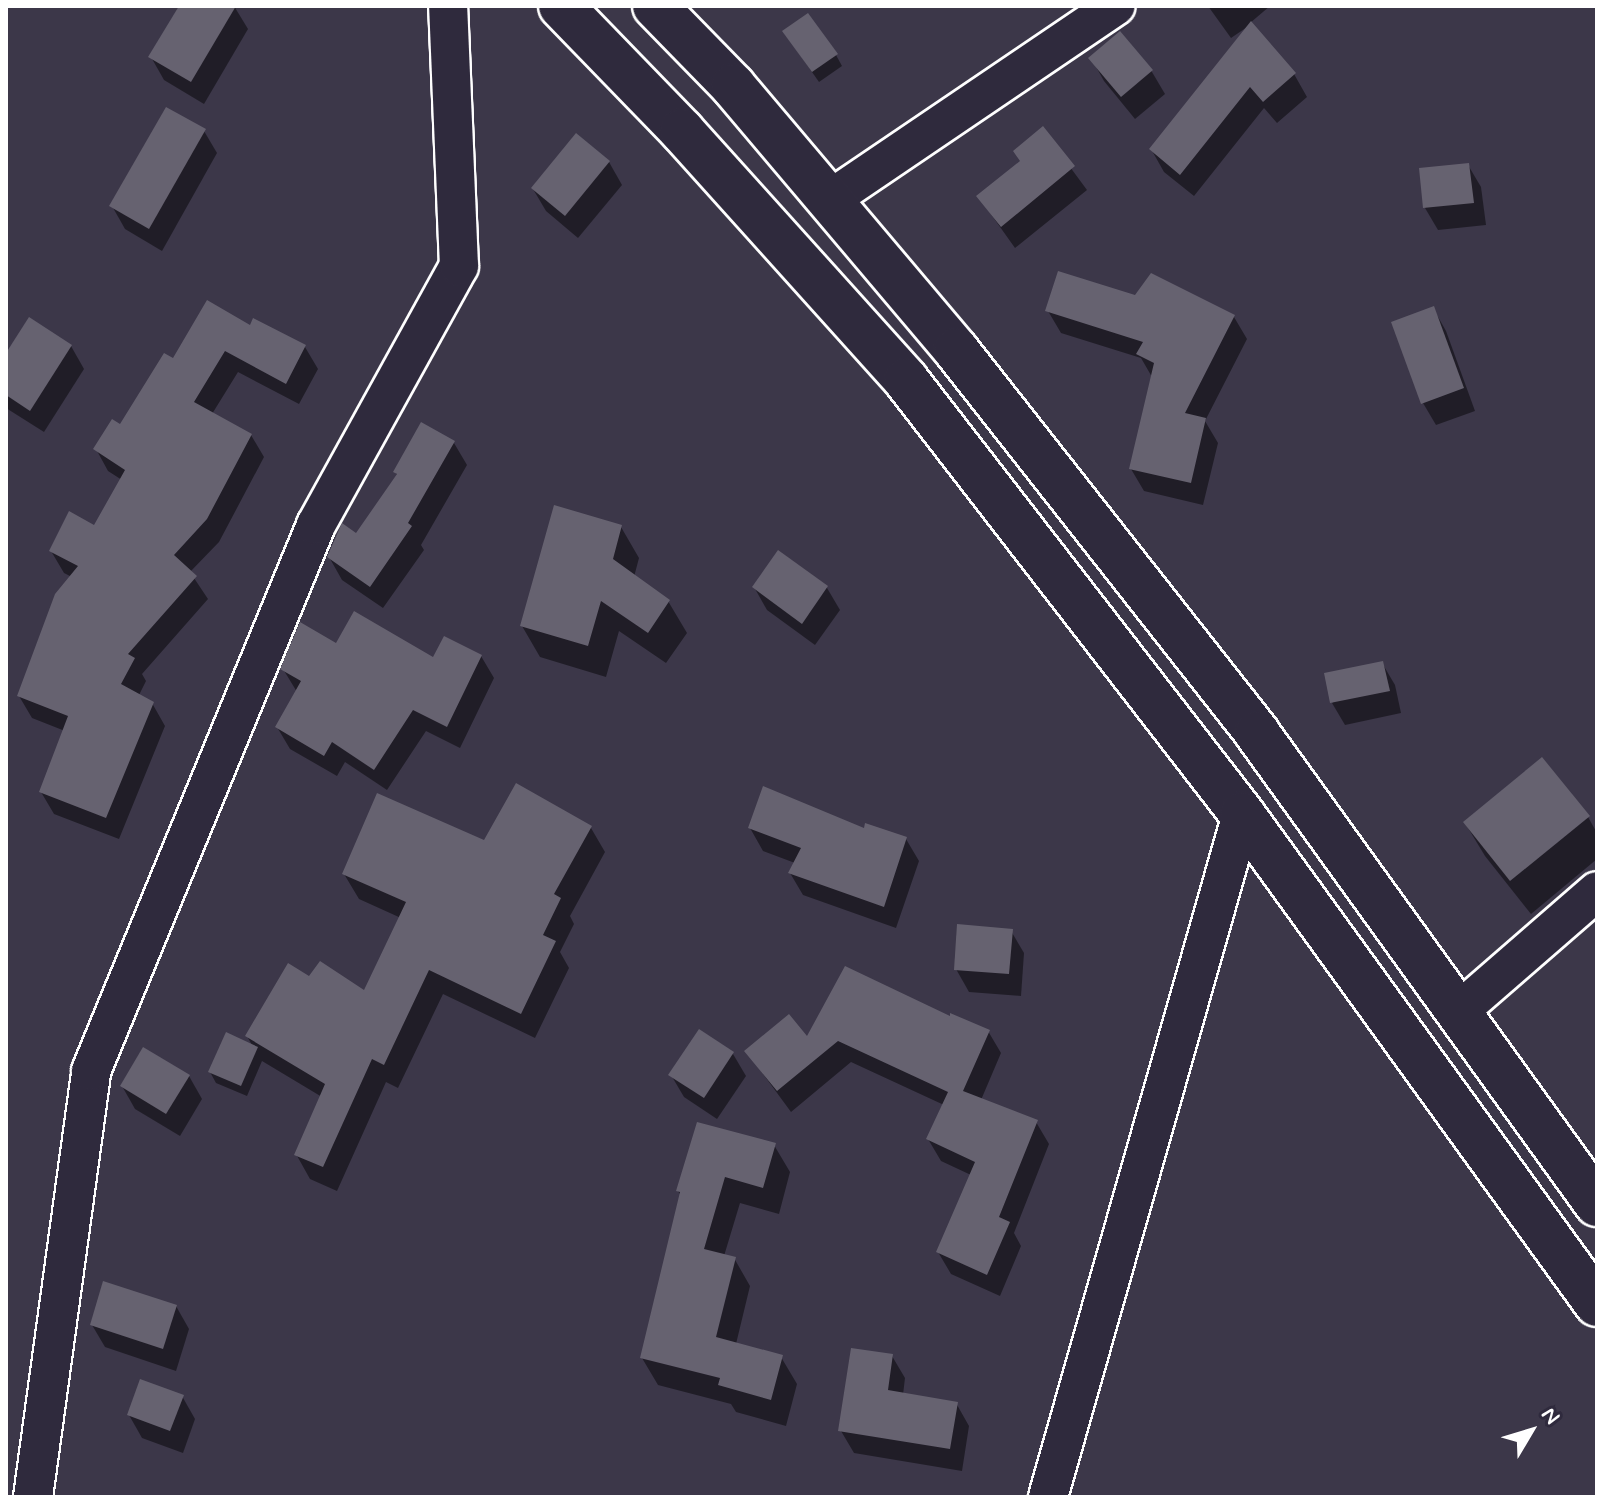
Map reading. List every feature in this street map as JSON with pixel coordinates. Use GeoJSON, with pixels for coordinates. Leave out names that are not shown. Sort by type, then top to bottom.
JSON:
{"type":"FeatureCollection","features":[{"type":"Feature","properties":{"kind":"main road"},"geometry":{"type":"LineString","coordinates":[[561,6],[682,131],[906,380],[1242,814],[1597,1304]]}},
{"type":"Feature","properties":{"kind":"main road"},"geometry":{"type":"LineString","coordinates":[[655,6],[733,86],[956,350],[1257,733],[1597,1204]]}},
{"type":"Feature","properties":{"kind":"street"},"geometry":{"type":"LineString","coordinates":[[33,1497],[91,1071],[316,525],[459,266],[448,6]]}},
{"type":"Feature","properties":{"kind":"street"},"geometry":{"type":"LineString","coordinates":[[829,200],[1116,6]]}},
{"type":"Feature","properties":{"kind":"street"},"geometry":{"type":"LineString","coordinates":[[1048,1497],[1242,814]]}},
{"type":"Feature","properties":{"kind":"street"},"geometry":{"type":"LineString","coordinates":[[1458,1012],[1597,891]]}},
{"type":"Feature","properties":{"kind":"building"},"geometry":{"type":"Polygon","coordinates":[[[179,6],[236,6],[191,82],[148,57],[179,6]]]}},
{"type":"Feature","properties":{"kind":"building"},"geometry":{"type":"Polygon","coordinates":[[[808,13],[838,54],[812,72],[782,31],[808,13]]]}},
{"type":"Feature","properties":{"kind":"building"},"geometry":{"type":"Polygon","coordinates":[[[1251,21],[1296,73],[1263,102],[1250,87],[1180,175],[1149,149],[1251,21]]]}},
{"type":"Feature","properties":{"kind":"building"},"geometry":{"type":"Polygon","coordinates":[[[1120,31],[1153,70],[1121,97],[1088,58],[1120,31]]]}},
{"type":"Feature","properties":{"kind":"building"},"geometry":{"type":"Polygon","coordinates":[[[166,107],[206,129],[149,229],[109,206],[166,107]]]}},
{"type":"Feature","properties":{"kind":"building"},"geometry":{"type":"Polygon","coordinates":[[[1043,126],[1075,166],[1001,227],[976,196],[1020,161],[1013,151],[1043,126]]]}},
{"type":"Feature","properties":{"kind":"building"},"geometry":{"type":"Polygon","coordinates":[[[576,133],[610,161],[565,216],[531,188],[576,133]]]}},
{"type":"Feature","properties":{"kind":"building"},"geometry":{"type":"Polygon","coordinates":[[[1469,163],[1474,203],[1423,208],[1419,168],[1469,163]]]}},
{"type":"Feature","properties":{"kind":"building"},"geometry":{"type":"Polygon","coordinates":[[[1058,271],[1135,295],[1151,273],[1235,315],[1185,413],[1206,418],[1191,483],[1129,469],[1154,363],[1136,354],[1143,342],[1045,311],[1058,271]]]}},
{"type":"Feature","properties":{"kind":"building"},"geometry":{"type":"Polygon","coordinates":[[[207,300],[250,325],[253,318],[306,345],[286,384],[225,351],[194,402],[252,434],[207,519],[174,555],[197,576],[128,654],[135,658],[121,684],[154,702],[106,818],[39,792],[68,716],[17,696],[55,594],[78,566],[49,551],[69,511],[94,525],[125,470],[93,449],[112,419],[120,424],[164,353],[173,358],[207,300]]]}},
{"type":"Feature","properties":{"kind":"building"},"geometry":{"type":"Polygon","coordinates":[[[1434,306],[1464,388],[1421,404],[1391,322],[1434,306]]]}},
{"type":"Feature","properties":{"kind":"building"},"geometry":{"type":"Polygon","coordinates":[[[29,317],[72,345],[30,411],[6,395],[6,353],[29,317]]]}},
{"type":"Feature","properties":{"kind":"building"},"geometry":{"type":"Polygon","coordinates":[[[421,422],[455,441],[408,523],[412,526],[370,587],[327,557],[342,523],[356,533],[397,474],[393,472],[421,422]]]}},
{"type":"Feature","properties":{"kind":"building"},"geometry":{"type":"Polygon","coordinates":[[[554,505],[622,525],[613,559],[670,600],[648,633],[601,601],[588,646],[520,626],[554,505]]]}},
{"type":"Feature","properties":{"kind":"building"},"geometry":{"type":"Polygon","coordinates":[[[778,550],[828,586],[802,624],[752,587],[778,550]]]}},
{"type":"Feature","properties":{"kind":"building"},"geometry":{"type":"Polygon","coordinates":[[[354,611],[433,657],[444,636],[482,655],[447,727],[413,710],[374,770],[332,742],[324,756],[275,727],[301,681],[280,669],[300,622],[336,643],[354,611]]]}},
{"type":"Feature","properties":{"kind":"building"},"geometry":{"type":"Polygon","coordinates":[[[1383,661],[1390,691],[1330,703],[1324,673],[1383,661]]]}},
{"type":"Feature","properties":{"kind":"building"},"geometry":{"type":"Polygon","coordinates":[[[1542,757],[1590,816],[1510,881],[1463,822],[1542,757]]]}},
{"type":"Feature","properties":{"kind":"building"},"geometry":{"type":"Polygon","coordinates":[[[516,783],[592,826],[554,894],[561,898],[543,935],[556,941],[521,1014],[429,970],[384,1065],[372,1059],[323,1167],[294,1155],[325,1084],[245,1036],[288,963],[309,976],[320,961],[364,990],[406,902],[342,874],[377,793],[484,840],[516,783]]]}},
{"type":"Feature","properties":{"kind":"building"},"geometry":{"type":"Polygon","coordinates":[[[763,786],[864,828],[865,823],[907,837],[884,907],[788,873],[801,848],[748,828],[763,786]]]}},
{"type":"Feature","properties":{"kind":"building"},"geometry":{"type":"Polygon","coordinates":[[[957,924],[1013,929],[1009,974],[954,970],[957,924]]]}},
{"type":"Feature","properties":{"kind":"building"},"geometry":{"type":"Polygon","coordinates":[[[845,966],[950,1016],[950,1013],[990,1030],[963,1091],[1038,1120],[999,1217],[1010,1222],[987,1275],[936,1252],[975,1162],[926,1139],[948,1092],[838,1041],[777,1091],[744,1051],[789,1014],[807,1036],[845,966]]]}},
{"type":"Feature","properties":{"kind":"building"},"geometry":{"type":"Polygon","coordinates":[[[699,1029],[734,1052],[704,1098],[668,1075],[699,1029]]]}},
{"type":"Feature","properties":{"kind":"building"},"geometry":{"type":"Polygon","coordinates":[[[226,1032],[258,1047],[241,1086],[208,1072],[226,1032]]]}},
{"type":"Feature","properties":{"kind":"building"},"geometry":{"type":"Polygon","coordinates":[[[143,1047],[190,1075],[166,1114],[120,1086],[143,1047]]]}},
{"type":"Feature","properties":{"kind":"building"},"geometry":{"type":"Polygon","coordinates":[[[697,1122],[776,1143],[763,1188],[725,1177],[704,1249],[736,1257],[716,1337],[783,1355],[771,1400],[718,1385],[720,1378],[640,1358],[680,1192],[676,1191],[697,1122]]]}},
{"type":"Feature","properties":{"kind":"building"},"geometry":{"type":"Polygon","coordinates":[[[103,1281],[177,1305],[163,1349],[90,1325],[103,1281]]]}},
{"type":"Feature","properties":{"kind":"building"},"geometry":{"type":"Polygon","coordinates":[[[851,1348],[893,1354],[888,1390],[958,1402],[950,1449],[838,1431],[851,1348]]]}},
{"type":"Feature","properties":{"kind":"building"},"geometry":{"type":"Polygon","coordinates":[[[140,1379],[184,1395],[170,1431],[127,1415],[140,1379]]]}}]}
